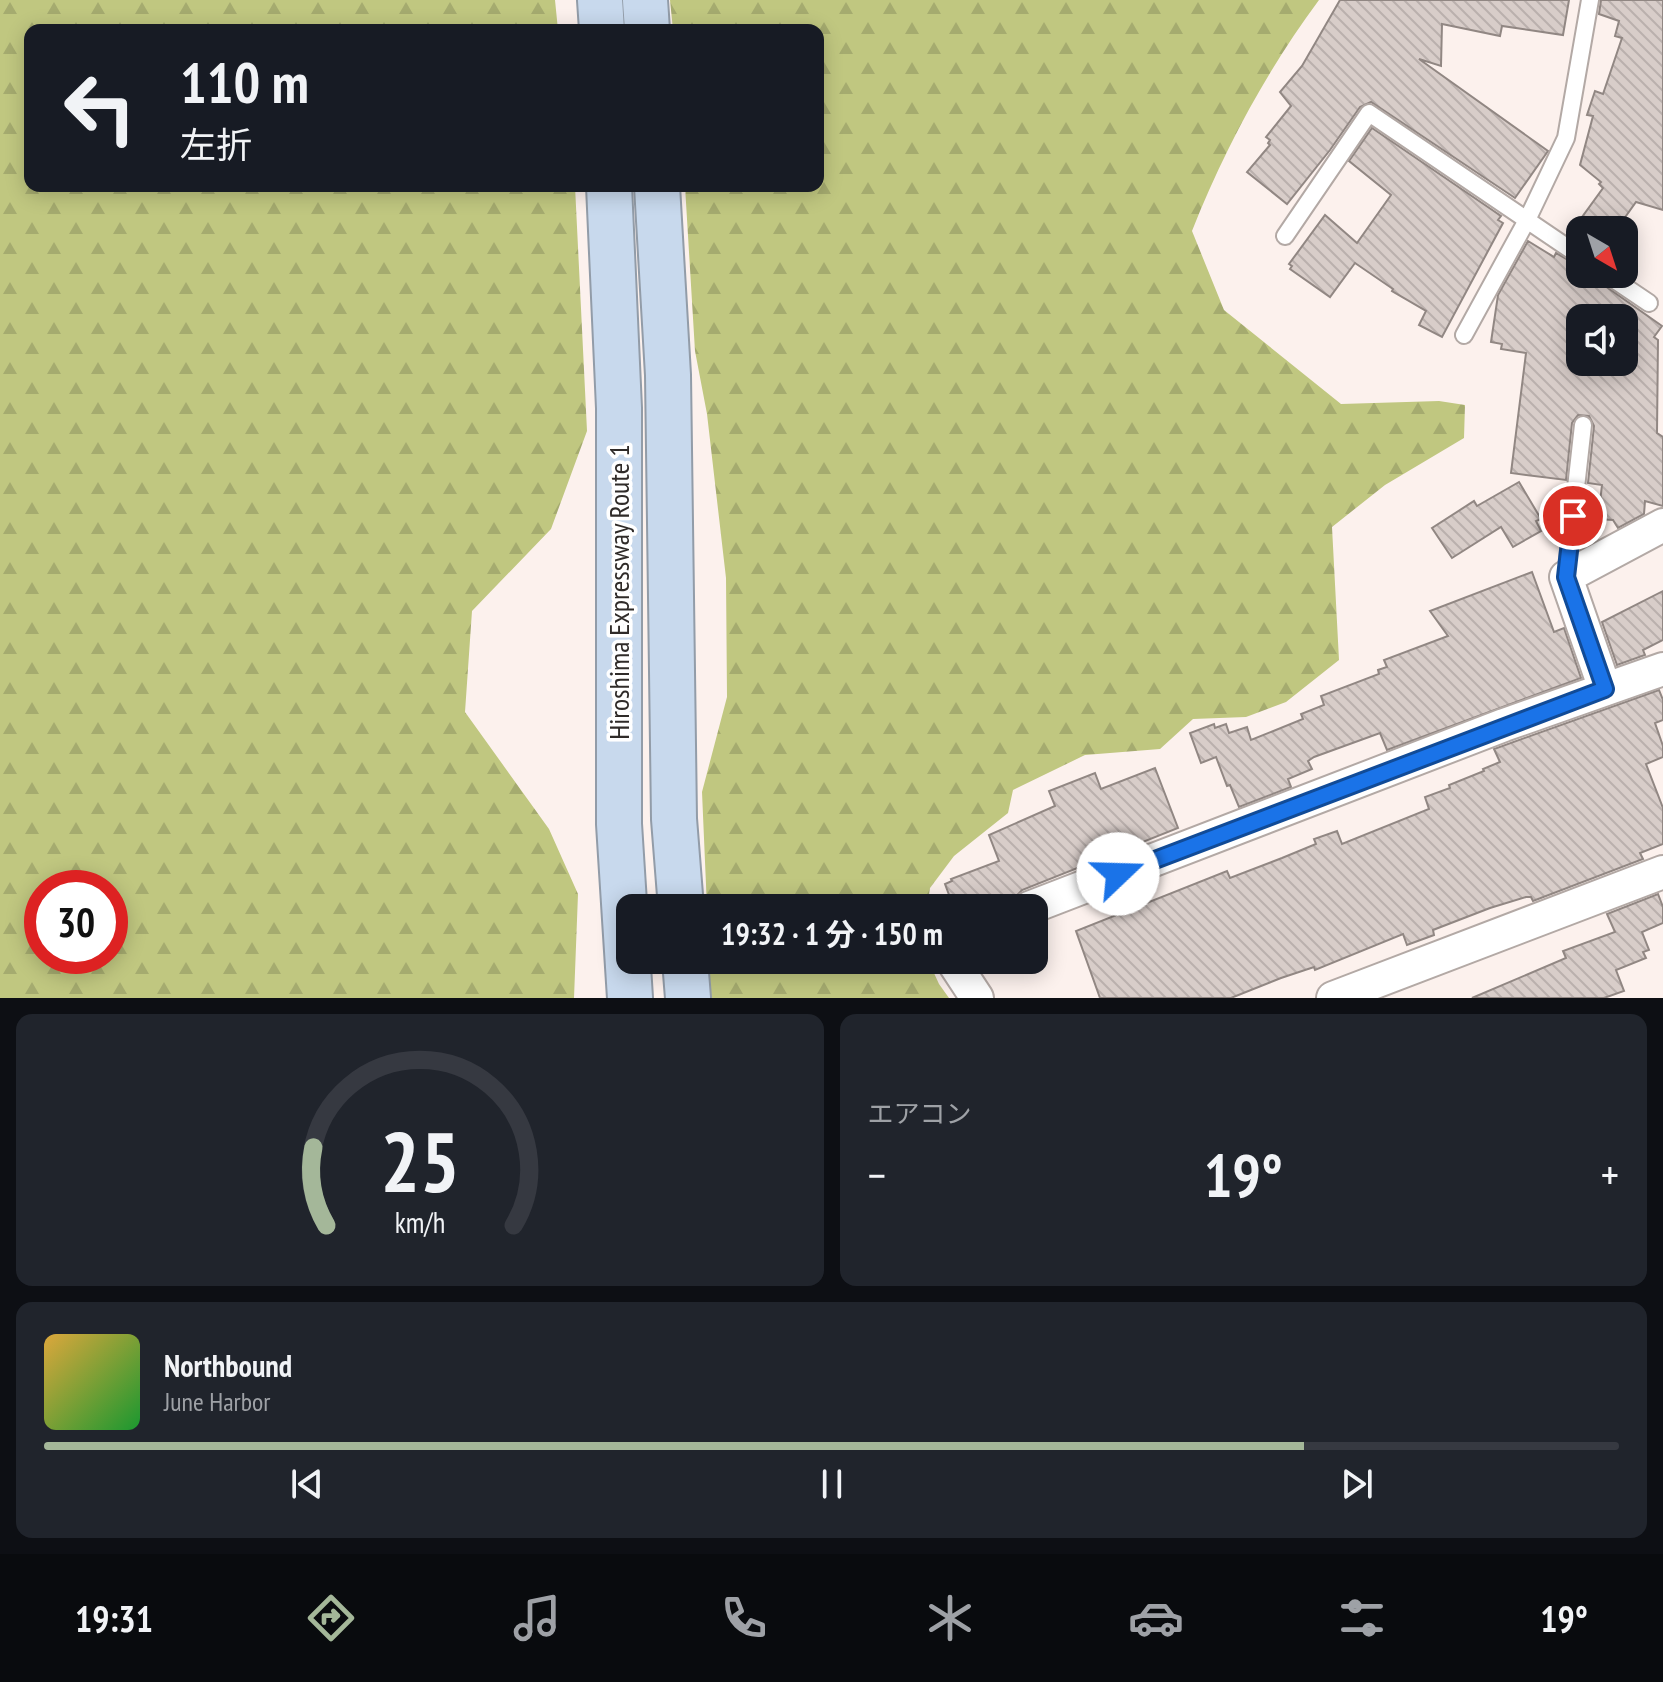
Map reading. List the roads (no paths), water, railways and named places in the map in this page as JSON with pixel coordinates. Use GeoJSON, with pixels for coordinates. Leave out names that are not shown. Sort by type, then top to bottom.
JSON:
{"type":"FeatureCollection","features":[{"type":"Feature","properties":{"kind":"highway"},"geometry":{"type":"LineString","coordinates":[[600,0],[602,24]]}},
{"type":"Feature","properties":{"kind":"highway"},"geometry":{"type":"LineString","coordinates":[[645,0],[647,24]]}},
{"type":"Feature","properties":{"kind":"highway","name":"Hiroshima Expressway Route 1"},"geometry":{"type":"LineString","coordinates":[[609,192],[619,408],[619,824],[630,998]]}},
{"type":"Feature","properties":{"kind":"highway","name":"Hiroshima Expressway Route 1"},"geometry":{"type":"LineString","coordinates":[[657,192],[668,375],[674,819],[680,894]]}},
{"type":"Feature","properties":{"kind":"highway"},"geometry":{"type":"LineString","coordinates":[[686,974],[688,998]]}},
{"type":"Feature","properties":{"kind":"street"},"geometry":{"type":"LineString","coordinates":[[1605,689],[1566,577],[1663,525]]}},
{"type":"Feature","properties":{"kind":"street"},"geometry":{"type":"LineString","coordinates":[[1048,901],[1504,725],[1663,669]]}},
{"type":"Feature","properties":{"kind":"street"},"geometry":{"type":"LineString","coordinates":[[1333,998],[1663,872]]}},
{"type":"Feature","properties":{"kind":"street"},"geometry":{"type":"LineString","coordinates":[[961,974],[977,998]]}},
{"type":"Feature","properties":{"kind":"lane"},"geometry":{"type":"LineString","coordinates":[[1464,335],[1527,220],[1566,138],[1590,0]]}},
{"type":"Feature","properties":{"kind":"lane"},"geometry":{"type":"LineString","coordinates":[[1285,236],[1369,113],[1566,246]]}},
{"type":"Feature","properties":{"kind":"lane"},"geometry":{"type":"LineString","coordinates":[[1627,288],[1649,303]]}},
{"type":"Feature","properties":{"kind":"lane"},"geometry":{"type":"LineString","coordinates":[[1566,577],[1583,425]]}}]}
